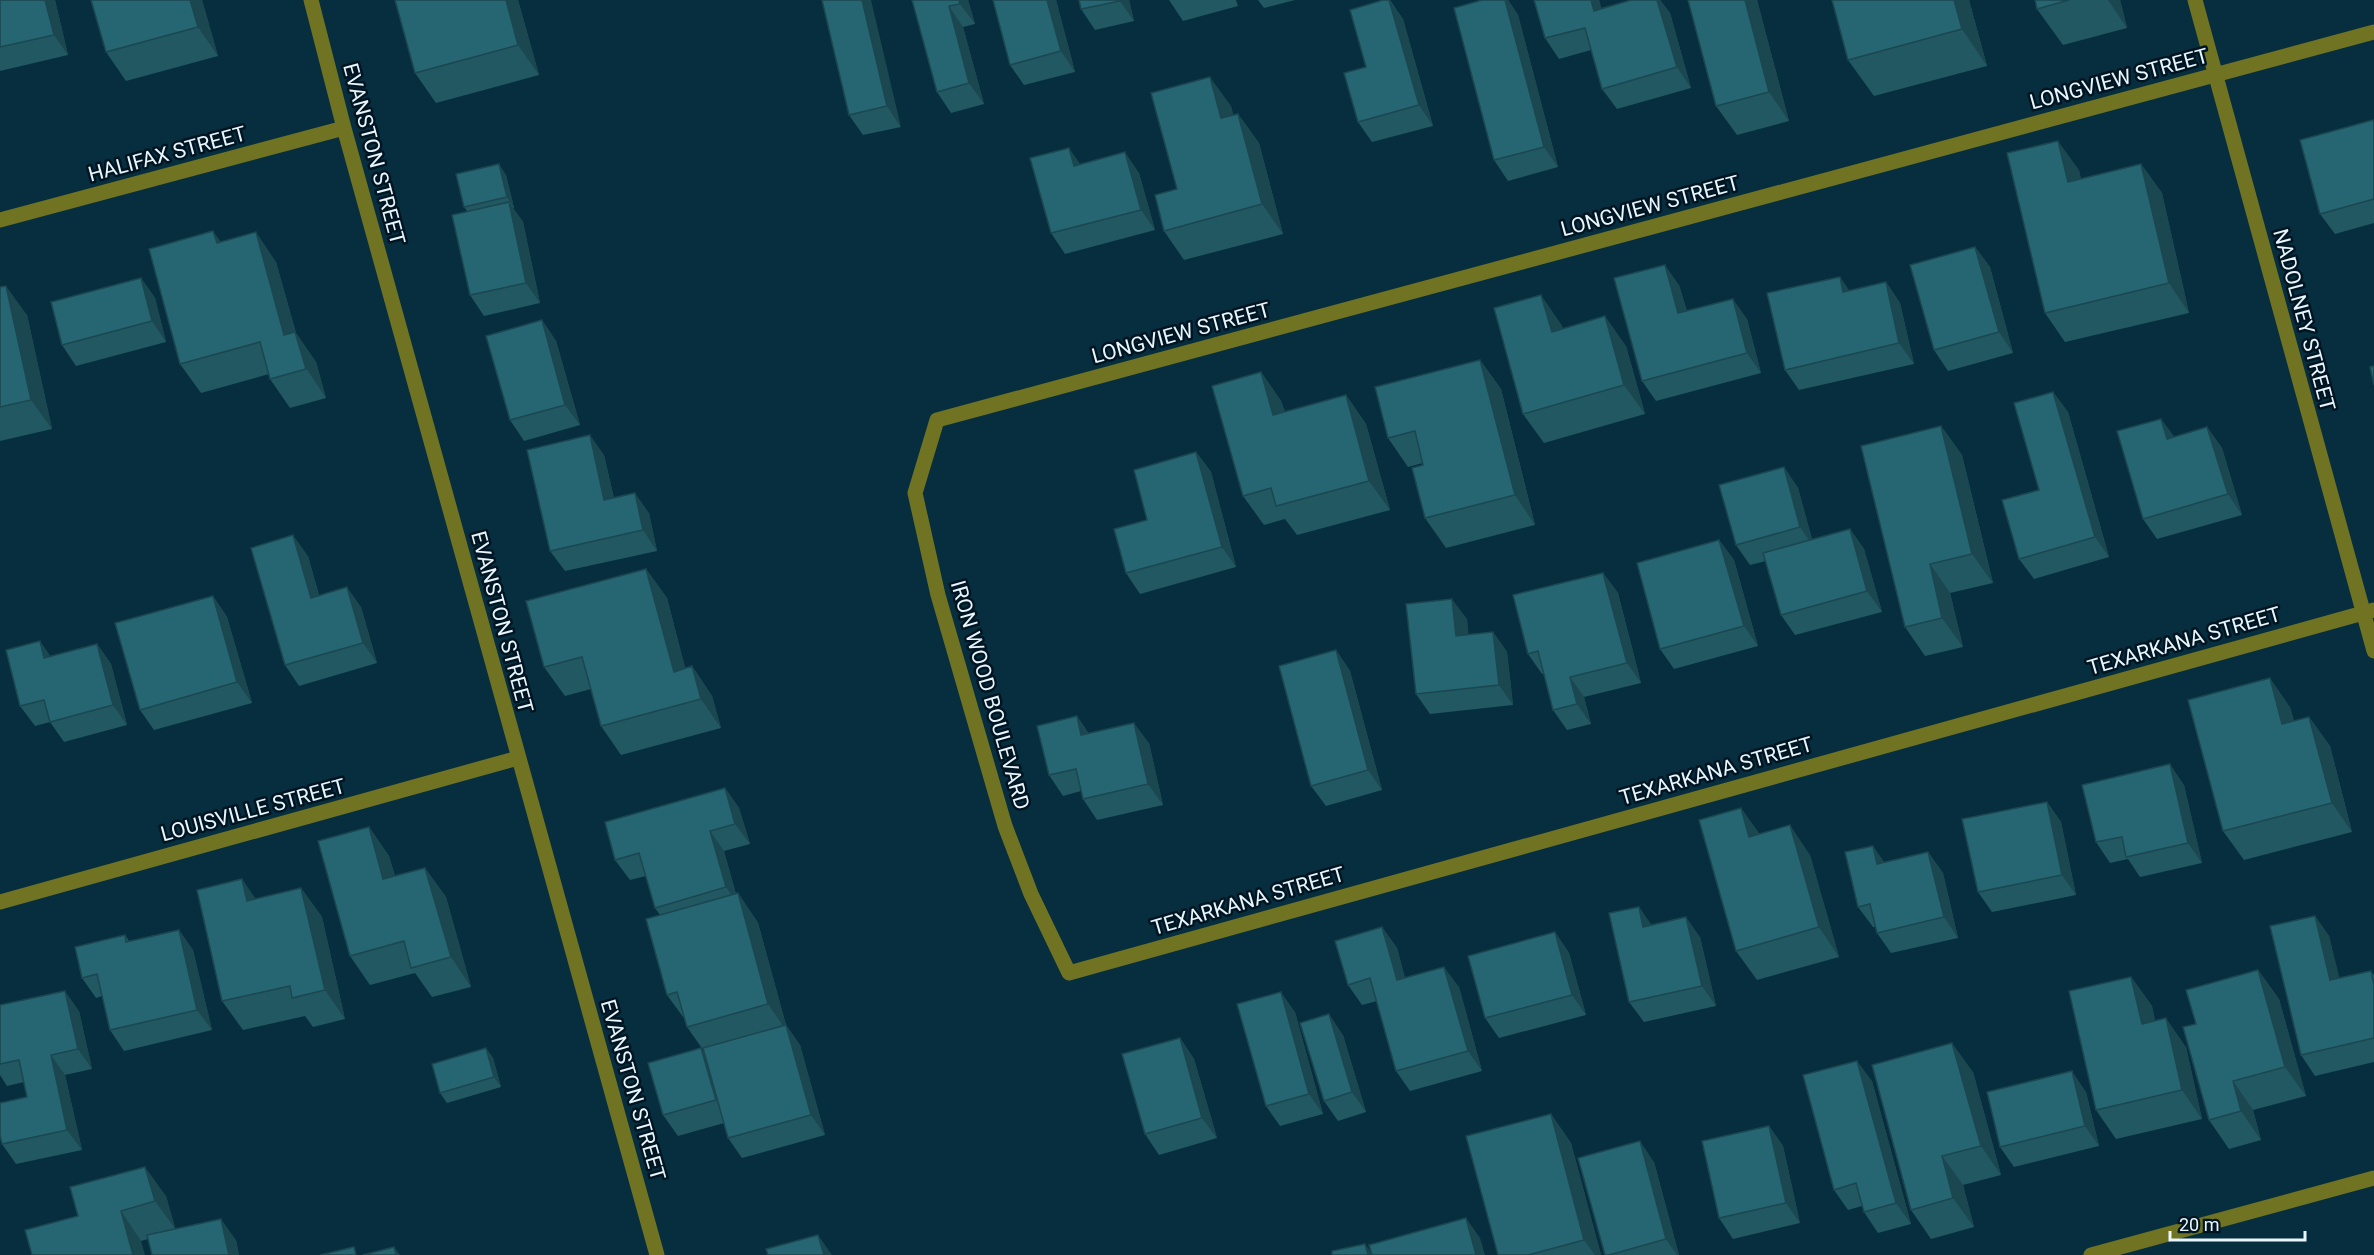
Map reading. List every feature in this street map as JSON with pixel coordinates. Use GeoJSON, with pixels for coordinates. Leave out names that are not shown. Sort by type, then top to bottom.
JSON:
{"type":"FeatureCollection","features":[{"type":"Feature","properties":{"kind":"street","name":"EVANSTON STREET"},"geometry":{"type":"LineString","coordinates":[[311,0],[344,128],[657,1255]]}},
{"type":"Feature","properties":{"kind":"street","name":"NADOLNEY STREET"},"geometry":{"type":"LineString","coordinates":[[2194,0],[2368,612],[2374,651]]}},
{"type":"Feature","properties":{"kind":"street","name":"LONGVIEW STREET"},"geometry":{"type":"LineString","coordinates":[[937,420],[2374,32]]}},
{"type":"Feature","properties":{"kind":"street","name":"HALIFAX STREET"},"geometry":{"type":"LineString","coordinates":[[0,220],[344,128]]}},
{"type":"Feature","properties":{"kind":"street","name":"IRON WOOD BOULEVARD"},"geometry":{"type":"LineString","coordinates":[[937,420],[915,493],[938,595],[1005,826],[1031,894],[1069,973]]}},
{"type":"Feature","properties":{"kind":"street","name":"TEXARKANA STREET"},"geometry":{"type":"LineString","coordinates":[[1069,973],[2368,612]]}},
{"type":"Feature","properties":{"kind":"street","name":"LOUISVILLE STREET"},"geometry":{"type":"LineString","coordinates":[[0,902],[518,758]]}},
{"type":"Feature","properties":{"kind":"street"},"geometry":{"type":"LineString","coordinates":[[2091,1255],[2374,1178]]}},
{"type":"Feature","properties":{"kind":"building"},"geometry":{"type":"Polygon","coordinates":[[[0,0],[45,0],[54,35],[0,47],[0,0]]]}},
{"type":"Feature","properties":{"kind":"building"},"geometry":{"type":"Polygon","coordinates":[[[91,0],[190,0],[198,27],[106,52],[91,0]]]}},
{"type":"Feature","properties":{"kind":"building"},"geometry":{"type":"Polygon","coordinates":[[[395,0],[506,0],[518,45],[415,73],[395,0]]]}},
{"type":"Feature","properties":{"kind":"building"},"geometry":{"type":"Polygon","coordinates":[[[822,0],[862,0],[887,106],[849,115],[822,0]]]}},
{"type":"Feature","properties":{"kind":"building"},"geometry":{"type":"Polygon","coordinates":[[[912,0],[959,0],[960,4],[949,6],[969,83],[937,92],[912,0]]]}},
{"type":"Feature","properties":{"kind":"building"},"geometry":{"type":"Polygon","coordinates":[[[993,0],[1047,0],[1061,51],[1010,65],[993,0]]]}},
{"type":"Feature","properties":{"kind":"building"},"geometry":{"type":"Polygon","coordinates":[[[1079,0],[1120,0],[1120,1],[1081,9],[1079,0]]]}},
{"type":"Feature","properties":{"kind":"building"},"geometry":{"type":"Polygon","coordinates":[[[1389,0],[1419,105],[1358,122],[1344,73],[1366,67],[1350,10],[1389,0]]]}},
{"type":"Feature","properties":{"kind":"building"},"geometry":{"type":"Polygon","coordinates":[[[1482,0],[1505,0],[1544,147],[1494,160],[1454,8],[1482,0]]]}},
{"type":"Feature","properties":{"kind":"building"},"geometry":{"type":"Polygon","coordinates":[[[1534,0],[1591,0],[1594,11],[1631,0],[1657,0],[1677,67],[1602,89],[1585,28],[1545,38],[1534,0]]]}},
{"type":"Feature","properties":{"kind":"building"},"geometry":{"type":"Polygon","coordinates":[[[1688,0],[1745,0],[1769,92],[1716,106],[1688,0]]]}},
{"type":"Feature","properties":{"kind":"building"},"geometry":{"type":"Polygon","coordinates":[[[1832,0],[1954,0],[1962,29],[1848,60],[1832,0]]]}},
{"type":"Feature","properties":{"kind":"building"},"geometry":{"type":"Polygon","coordinates":[[[2035,0],[2069,0],[2037,9],[2035,0]]]}},
{"type":"Feature","properties":{"kind":"building"},"geometry":{"type":"Polygon","coordinates":[[[1210,77],[1221,118],[1238,114],[1262,204],[1164,231],[1155,195],[1177,189],[1151,93],[1210,77]]]}},
{"type":"Feature","properties":{"kind":"building"},"geometry":{"type":"Polygon","coordinates":[[[2373,120],[2374,199],[2320,214],[2300,140],[2373,120]]]}},
{"type":"Feature","properties":{"kind":"building"},"geometry":{"type":"Polygon","coordinates":[[[2058,141],[2068,182],[2141,164],[2169,283],[2045,313],[2007,153],[2058,141]]]}},
{"type":"Feature","properties":{"kind":"building"},"geometry":{"type":"Polygon","coordinates":[[[1069,148],[1074,166],[1125,152],[1141,210],[1051,233],[1030,158],[1069,148]]]}},
{"type":"Feature","properties":{"kind":"building"},"geometry":{"type":"Polygon","coordinates":[[[499,164],[507,197],[464,207],[456,174],[499,164]]]}},
{"type":"Feature","properties":{"kind":"building"},"geometry":{"type":"Polygon","coordinates":[[[509,202],[526,283],[470,295],[452,215],[509,202]]]}},
{"type":"Feature","properties":{"kind":"building"},"geometry":{"type":"Polygon","coordinates":[[[213,231],[217,243],[256,232],[284,335],[295,332],[306,369],[270,379],[260,342],[180,364],[149,249],[213,231]]]}},
{"type":"Feature","properties":{"kind":"building"},"geometry":{"type":"Polygon","coordinates":[[[1975,247],[1999,332],[1934,350],[1910,265],[1975,247]]]}},
{"type":"Feature","properties":{"kind":"building"},"geometry":{"type":"Polygon","coordinates":[[[1665,265],[1678,313],[1733,299],[1747,353],[1642,381],[1614,278],[1665,265]]]}},
{"type":"Feature","properties":{"kind":"building"},"geometry":{"type":"Polygon","coordinates":[[[1840,277],[1843,292],[1886,282],[1899,343],[1785,370],[1767,293],[1840,277]]]}},
{"type":"Feature","properties":{"kind":"building"},"geometry":{"type":"Polygon","coordinates":[[[141,278],[152,321],[62,345],[51,302],[141,278]]]}},
{"type":"Feature","properties":{"kind":"building"},"geometry":{"type":"Polygon","coordinates":[[[6,286],[31,400],[0,407],[0,287],[6,286]]]}},
{"type":"Feature","properties":{"kind":"building"},"geometry":{"type":"Polygon","coordinates":[[[1541,295],[1552,332],[1605,316],[1624,385],[1523,414],[1494,308],[1541,295]]]}},
{"type":"Feature","properties":{"kind":"building"},"geometry":{"type":"Polygon","coordinates":[[[542,320],[565,405],[510,420],[486,336],[542,320]]]}},
{"type":"Feature","properties":{"kind":"building"},"geometry":{"type":"Polygon","coordinates":[[[1480,360],[1515,495],[1425,518],[1412,468],[1423,465],[1415,431],[1388,438],[1375,387],[1480,360]]]}},
{"type":"Feature","properties":{"kind":"building"},"geometry":{"type":"Polygon","coordinates":[[[2374,366],[2374,385],[2370,367],[2374,366]]]}},
{"type":"Feature","properties":{"kind":"building"},"geometry":{"type":"Polygon","coordinates":[[[1261,372],[1273,415],[1346,395],[1369,481],[1276,506],[1271,488],[1243,496],[1212,386],[1261,372]]]}},
{"type":"Feature","properties":{"kind":"building"},"geometry":{"type":"Polygon","coordinates":[[[2053,392],[2095,537],[2019,559],[2002,500],[2039,490],[2014,403],[2053,392]]]}},
{"type":"Feature","properties":{"kind":"building"},"geometry":{"type":"Polygon","coordinates":[[[2161,419],[2167,439],[2207,427],[2228,494],[2143,519],[2117,431],[2161,419]]]}},
{"type":"Feature","properties":{"kind":"building"},"geometry":{"type":"Polygon","coordinates":[[[1941,426],[1972,554],[1930,564],[1942,618],[1905,627],[1861,446],[1941,426]]]}},
{"type":"Feature","properties":{"kind":"building"},"geometry":{"type":"Polygon","coordinates":[[[590,435],[604,500],[635,493],[643,530],[550,551],[527,450],[590,435]]]}},
{"type":"Feature","properties":{"kind":"building"},"geometry":{"type":"Polygon","coordinates":[[[1196,452],[1222,547],[1126,573],[1114,529],[1147,520],[1134,470],[1196,452]]]}},
{"type":"Feature","properties":{"kind":"building"},"geometry":{"type":"Polygon","coordinates":[[[1784,467],[1800,527],[1736,545],[1719,485],[1784,467]]]}},
{"type":"Feature","properties":{"kind":"building"},"geometry":{"type":"Polygon","coordinates":[[[1850,529],[1867,591],[1781,615],[1763,553],[1850,529]]]}},
{"type":"Feature","properties":{"kind":"building"},"geometry":{"type":"Polygon","coordinates":[[[293,535],[311,598],[347,587],[363,643],[285,665],[251,548],[293,535]]]}},
{"type":"Feature","properties":{"kind":"building"},"geometry":{"type":"Polygon","coordinates":[[[1719,540],[1744,626],[1660,649],[1637,563],[1719,540]]]}},
{"type":"Feature","properties":{"kind":"building"},"geometry":{"type":"Polygon","coordinates":[[[646,569],[674,672],[692,666],[701,699],[601,726],[582,657],[544,667],[526,601],[646,569]]]}},
{"type":"Feature","properties":{"kind":"building"},"geometry":{"type":"Polygon","coordinates":[[[1603,573],[1627,663],[1570,677],[1577,704],[1553,710],[1538,651],[1528,654],[1513,595],[1603,573]]]}},
{"type":"Feature","properties":{"kind":"building"},"geometry":{"type":"Polygon","coordinates":[[[213,596],[237,682],[140,710],[115,623],[213,596]]]}},
{"type":"Feature","properties":{"kind":"building"},"geometry":{"type":"Polygon","coordinates":[[[1452,599],[1456,636],[1493,632],[1499,685],[1416,694],[1406,604],[1452,599]]]}},
{"type":"Feature","properties":{"kind":"building"},"geometry":{"type":"Polygon","coordinates":[[[40,641],[44,658],[97,644],[113,705],[50,722],[44,700],[20,706],[6,650],[40,641]]]}},
{"type":"Feature","properties":{"kind":"building"},"geometry":{"type":"Polygon","coordinates":[[[1336,650],[1368,770],[1311,786],[1279,666],[1336,650]]]}},
{"type":"Feature","properties":{"kind":"building"},"geometry":{"type":"Polygon","coordinates":[[[2270,678],[2282,724],[2309,717],[2332,803],[2223,831],[2188,700],[2270,678]]]}},
{"type":"Feature","properties":{"kind":"building"},"geometry":{"type":"Polygon","coordinates":[[[1077,716],[1081,735],[1134,723],[1148,784],[1083,799],[1076,769],[1049,775],[1037,726],[1077,716]]]}},
{"type":"Feature","properties":{"kind":"building"},"geometry":{"type":"Polygon","coordinates":[[[2170,764],[2188,843],[2126,857],[2122,837],[2096,842],[2082,785],[2170,764]]]}},
{"type":"Feature","properties":{"kind":"building"},"geometry":{"type":"Polygon","coordinates":[[[725,788],[735,824],[710,831],[726,887],[655,908],[639,853],[615,860],[605,822],[725,788]]]}},
{"type":"Feature","properties":{"kind":"building"},"geometry":{"type":"Polygon","coordinates":[[[2047,802],[2062,875],[1978,892],[1962,819],[2047,802]]]}},
{"type":"Feature","properties":{"kind":"building"},"geometry":{"type":"Polygon","coordinates":[[[1741,808],[1749,837],[1790,825],[1819,927],[1736,951],[1699,820],[1741,808]]]}},
{"type":"Feature","properties":{"kind":"building"},"geometry":{"type":"Polygon","coordinates":[[[369,827],[383,879],[425,868],[451,957],[411,968],[404,941],[350,956],[318,841],[369,827]]]}},
{"type":"Feature","properties":{"kind":"building"},"geometry":{"type":"Polygon","coordinates":[[[1873,846],[1877,864],[1928,852],[1944,917],[1877,933],[1870,904],[1858,907],[1845,852],[1873,846]]]}},
{"type":"Feature","properties":{"kind":"building"},"geometry":{"type":"Polygon","coordinates":[[[242,879],[247,901],[301,888],[325,990],[292,998],[290,986],[222,1001],[197,890],[242,879]]]}},
{"type":"Feature","properties":{"kind":"building"},"geometry":{"type":"Polygon","coordinates":[[[738,893],[768,1004],[687,1027],[677,992],[667,995],[646,919],[738,893]]]}},
{"type":"Feature","properties":{"kind":"building"},"geometry":{"type":"Polygon","coordinates":[[[1639,907],[1643,927],[1686,917],[1702,986],[1629,1002],[1609,913],[1639,907]]]}},
{"type":"Feature","properties":{"kind":"building"},"geometry":{"type":"Polygon","coordinates":[[[2315,916],[2330,980],[2371,971],[2374,985],[2374,1038],[2301,1055],[2270,926],[2315,916]]]}},
{"type":"Feature","properties":{"kind":"building"},"geometry":{"type":"Polygon","coordinates":[[[1382,927],[1397,980],[1444,967],[1468,1051],[1396,1071],[1370,978],[1348,985],[1335,941],[1382,927]]]}},
{"type":"Feature","properties":{"kind":"building"},"geometry":{"type":"Polygon","coordinates":[[[179,930],[197,1010],[110,1030],[97,974],[82,978],[75,947],[125,935],[126,942],[179,930]]]}},
{"type":"Feature","properties":{"kind":"building"},"geometry":{"type":"Polygon","coordinates":[[[1555,932],[1572,995],[1485,1018],[1468,956],[1555,932]]]}},
{"type":"Feature","properties":{"kind":"building"},"geometry":{"type":"Polygon","coordinates":[[[2258,970],[2285,1067],[2233,1081],[2241,1111],[2209,1120],[2183,1027],[2196,1024],[2186,990],[2258,970]]]}},
{"type":"Feature","properties":{"kind":"building"},"geometry":{"type":"Polygon","coordinates":[[[2131,977],[2142,1024],[2166,1018],[2182,1090],[2096,1110],[2069,991],[2131,977]]]}},
{"type":"Feature","properties":{"kind":"building"},"geometry":{"type":"Polygon","coordinates":[[[65,991],[78,1049],[51,1055],[67,1130],[2,1144],[0,1103],[27,1097],[19,1060],[0,1064],[0,1005],[65,991]]]}},
{"type":"Feature","properties":{"kind":"building"},"geometry":{"type":"Polygon","coordinates":[[[1281,992],[1309,1094],[1266,1106],[1237,1004],[1281,992]]]}},
{"type":"Feature","properties":{"kind":"building"},"geometry":{"type":"Polygon","coordinates":[[[1329,1014],[1352,1092],[1324,1101],[1300,1023],[1329,1014]]]}},
{"type":"Feature","properties":{"kind":"building"},"geometry":{"type":"Polygon","coordinates":[[[786,1025],[811,1115],[728,1138],[703,1048],[786,1025]]]}},
{"type":"Feature","properties":{"kind":"building"},"geometry":{"type":"Polygon","coordinates":[[[1180,1038],[1202,1118],[1145,1134],[1122,1054],[1180,1038]]]}},
{"type":"Feature","properties":{"kind":"building"},"geometry":{"type":"Polygon","coordinates":[[[1952,1043],[1981,1146],[1942,1156],[1953,1198],[1911,1210],[1872,1065],[1952,1043]]]}},
{"type":"Feature","properties":{"kind":"building"},"geometry":{"type":"Polygon","coordinates":[[[486,1048],[494,1077],[440,1093],[432,1064],[486,1048]]]}},
{"type":"Feature","properties":{"kind":"building"},"geometry":{"type":"Polygon","coordinates":[[[701,1048],[716,1100],[663,1115],[648,1063],[701,1048]]]}},
{"type":"Feature","properties":{"kind":"building"},"geometry":{"type":"Polygon","coordinates":[[[1857,1061],[1896,1203],[1864,1212],[1856,1183],[1834,1190],[1803,1075],[1857,1061]]]}},
{"type":"Feature","properties":{"kind":"building"},"geometry":{"type":"Polygon","coordinates":[[[2072,1071],[2085,1126],[2000,1147],[1987,1092],[2072,1071]]]}},
{"type":"Feature","properties":{"kind":"building"},"geometry":{"type":"Polygon","coordinates":[[[1551,1114],[1584,1240],[1528,1255],[1498,1255],[1466,1136],[1551,1114]]]}},
{"type":"Feature","properties":{"kind":"building"},"geometry":{"type":"Polygon","coordinates":[[[1769,1126],[1786,1203],[1719,1218],[1702,1141],[1769,1126]]]}},
{"type":"Feature","properties":{"kind":"building"},"geometry":{"type":"Polygon","coordinates":[[[1640,1141],[1666,1239],[1605,1255],[1578,1158],[1640,1141]]]}},
{"type":"Feature","properties":{"kind":"building"},"geometry":{"type":"Polygon","coordinates":[[[145,1167],[155,1201],[121,1211],[133,1255],[32,1255],[25,1230],[78,1216],[70,1187],[145,1167]]]}},
{"type":"Feature","properties":{"kind":"building"},"geometry":{"type":"Polygon","coordinates":[[[1466,1218],[1476,1255],[1372,1255],[1369,1245],[1466,1218]]]}},
{"type":"Feature","properties":{"kind":"building"},"geometry":{"type":"Polygon","coordinates":[[[221,1219],[229,1255],[152,1255],[147,1235],[221,1219]]]}},
{"type":"Feature","properties":{"kind":"building"},"geometry":{"type":"Polygon","coordinates":[[[818,1235],[824,1255],[768,1255],[766,1249],[818,1235]]]}},
{"type":"Feature","properties":{"kind":"building"},"geometry":{"type":"Polygon","coordinates":[[[1365,1244],[1368,1255],[1332,1255],[1332,1251],[1365,1244]]]}},
{"type":"Feature","properties":{"kind":"building"},"geometry":{"type":"Polygon","coordinates":[[[354,1247],[356,1255],[320,1255],[354,1247]]]}},
{"type":"Feature","properties":{"kind":"building"},"geometry":{"type":"Polygon","coordinates":[[[394,1247],[396,1255],[363,1255],[394,1247]]]}}]}
